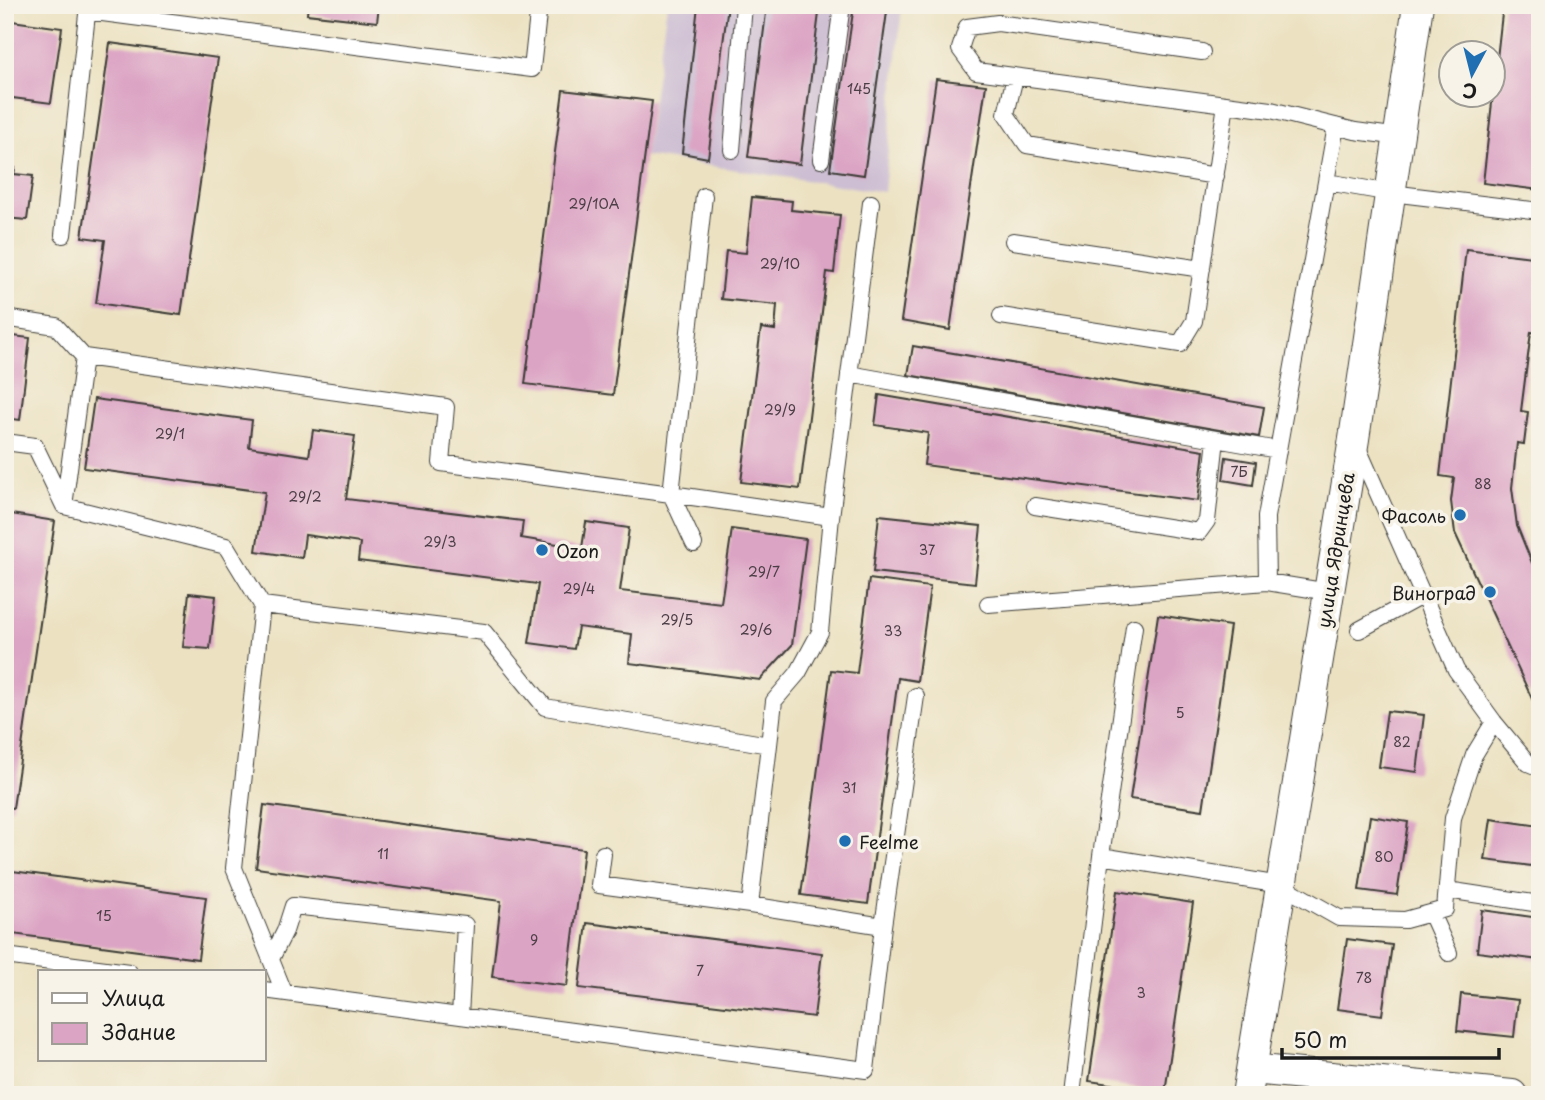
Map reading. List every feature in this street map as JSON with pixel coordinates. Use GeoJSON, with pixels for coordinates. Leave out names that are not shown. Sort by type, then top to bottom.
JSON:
{"type":"FeatureCollection","features":[{"type":"Feature","properties":{"kind":"street","name":"улица Ядринцева"},"geometry":{"type":"LineString","coordinates":[[1250,1082],[1353,439],[1418,5]]}},
{"type":"Feature","properties":{"kind":"street"},"geometry":{"type":"LineString","coordinates":[[1250,1082],[1512,1095]]}},
{"type":"Feature","properties":{"kind":"lane"},"geometry":{"type":"LineString","coordinates":[[63,236],[87,8],[532,69],[539,5]]}},
{"type":"Feature","properties":{"kind":"lane"},"geometry":{"type":"LineString","coordinates":[[732,150],[744,5]]}},
{"type":"Feature","properties":{"kind":"lane"},"geometry":{"type":"LineString","coordinates":[[821,160],[842,5]]}},
{"type":"Feature","properties":{"kind":"lane"},"geometry":{"type":"LineString","coordinates":[[1202,52],[998,23],[967,27],[960,49],[976,71],[1271,110],[1336,126],[1399,137]]}},
{"type":"Feature","properties":{"kind":"lane"},"geometry":{"type":"LineString","coordinates":[[1014,77],[1006,114],[1027,145],[1216,176]]}},
{"type":"Feature","properties":{"kind":"lane"},"geometry":{"type":"LineString","coordinates":[[1001,316],[1180,344],[1194,321],[1226,104]]}},
{"type":"Feature","properties":{"kind":"lane"},"geometry":{"type":"LineString","coordinates":[[1267,582],[1266,517],[1336,126]]}},
{"type":"Feature","properties":{"kind":"lane"},"geometry":{"type":"LineString","coordinates":[[1328,182],[1391,193],[1540,211]]}},
{"type":"Feature","properties":{"kind":"lane"},"geometry":{"type":"LineString","coordinates":[[694,544],[671,494],[704,196]]}},
{"type":"Feature","properties":{"kind":"lane"},"geometry":{"type":"LineString","coordinates":[[750,905],[774,701],[798,673],[820,632],[831,517],[871,203]]}},
{"type":"Feature","properties":{"kind":"lane"},"geometry":{"type":"LineString","coordinates":[[1013,241],[1202,270]]}},
{"type":"Feature","properties":{"kind":"lane"},"geometry":{"type":"LineString","coordinates":[[5,318],[56,326],[84,357],[446,407],[441,463],[831,517]]}},
{"type":"Feature","properties":{"kind":"lane"},"geometry":{"type":"LineString","coordinates":[[64,506],[84,357]]}},
{"type":"Feature","properties":{"kind":"lane"},"geometry":{"type":"LineString","coordinates":[[849,374],[1278,450]]}},
{"type":"Feature","properties":{"kind":"lane"},"geometry":{"type":"LineString","coordinates":[[1035,506],[1199,532],[1207,521],[1216,439]]}},
{"type":"Feature","properties":{"kind":"lane"},"geometry":{"type":"LineString","coordinates":[[1353,439],[1456,670],[1528,763],[1540,768]]}},
{"type":"Feature","properties":{"kind":"lane"},"geometry":{"type":"LineString","coordinates":[[5,442],[35,446],[64,506]]}},
{"type":"Feature","properties":{"kind":"lane"},"geometry":{"type":"LineString","coordinates":[[64,506],[226,547],[262,605],[234,868],[284,992]]}},
{"type":"Feature","properties":{"kind":"lane"},"geometry":{"type":"LineString","coordinates":[[988,604],[1267,582],[1329,592]]}},
{"type":"Feature","properties":{"kind":"lane"},"geometry":{"type":"LineString","coordinates":[[1359,630],[1423,595]]}},
{"type":"Feature","properties":{"kind":"lane"},"geometry":{"type":"LineString","coordinates":[[262,605],[484,632],[545,708],[769,745]]}},
{"type":"Feature","properties":{"kind":"lane"},"geometry":{"type":"LineString","coordinates":[[1072,1095],[1101,856],[1134,627]]}},
{"type":"Feature","properties":{"kind":"lane"},"geometry":{"type":"LineString","coordinates":[[266,990],[866,1070],[883,926],[916,696]]}},
{"type":"Feature","properties":{"kind":"lane"},"geometry":{"type":"LineString","coordinates":[[1101,856],[1282,885],[1339,918],[1405,920],[1445,909],[1453,818],[1474,755],[1494,722]]}},
{"type":"Feature","properties":{"kind":"lane"},"geometry":{"type":"LineString","coordinates":[[603,855],[599,885],[883,926]]}},
{"type":"Feature","properties":{"kind":"lane"},"geometry":{"type":"LineString","coordinates":[[1447,890],[1540,904]]}},
{"type":"Feature","properties":{"kind":"lane"},"geometry":{"type":"LineString","coordinates":[[271,959],[285,932],[293,906],[465,925],[460,1016]]}},
{"type":"Feature","properties":{"kind":"lane"},"geometry":{"type":"LineString","coordinates":[[1431,913],[1449,953]]}},
{"type":"Feature","properties":{"kind":"lane"},"geometry":{"type":"LineString","coordinates":[[5,957],[112,970]]}},
{"type":"Feature","properties":{"kind":"shaded area"},"geometry":{"type":"Polygon","coordinates":[[[667,5],[902,5],[884,192],[645,156],[667,5]]]}},
{"type":"Feature","properties":{"kind":"building"},"geometry":{"type":"Polygon","coordinates":[[[308,5],[379,5],[377,22],[307,14],[308,5]]]}},
{"type":"Feature","properties":{"kind":"building"},"geometry":{"type":"Polygon","coordinates":[[[698,5],[728,5],[708,158],[682,153],[698,5]]]}},
{"type":"Feature","properties":{"kind":"building"},"geometry":{"type":"Polygon","coordinates":[[[767,5],[820,5],[800,164],[748,157],[767,5]]]}},
{"type":"Feature","properties":{"kind":"building"},"geometry":{"type":"Polygon","coordinates":[[[854,5],[888,5],[864,175],[830,170],[854,5]]]}},
{"type":"Feature","properties":{"kind":"building"},"geometry":{"type":"Polygon","coordinates":[[[1503,5],[1540,5],[1540,190],[1483,183],[1491,108],[1506,108],[1506,38],[1499,38],[1503,5]]]}},
{"type":"Feature","properties":{"kind":"building"},"geometry":{"type":"Polygon","coordinates":[[[5,20],[62,28],[51,103],[5,97],[5,20]]]}},
{"type":"Feature","properties":{"kind":"building"},"geometry":{"type":"Polygon","coordinates":[[[110,43],[218,58],[181,315],[96,303],[105,240],[82,237],[110,43]]]}},
{"type":"Feature","properties":{"kind":"building"},"geometry":{"type":"Polygon","coordinates":[[[936,79],[986,85],[950,330],[901,321],[936,79]]]}},
{"type":"Feature","properties":{"kind":"building"},"geometry":{"type":"Polygon","coordinates":[[[563,90],[652,101],[613,395],[525,384],[563,90]]]}},
{"type":"Feature","properties":{"kind":"building"},"geometry":{"type":"Polygon","coordinates":[[[5,167],[15,168],[14,174],[33,176],[27,220],[5,218],[5,167]]]}},
{"type":"Feature","properties":{"kind":"building"},"geometry":{"type":"Polygon","coordinates":[[[752,197],[792,201],[791,210],[840,215],[834,273],[827,272],[800,489],[741,482],[761,328],[775,330],[777,305],[721,299],[726,251],[746,253],[752,197]]]}},
{"type":"Feature","properties":{"kind":"building"},"geometry":{"type":"Polygon","coordinates":[[[1466,249],[1540,258],[1536,299],[1540,300],[1540,316],[1537,333],[1531,332],[1521,411],[1528,412],[1524,444],[1517,443],[1512,488],[1517,526],[1532,563],[1540,560],[1540,716],[1455,533],[1451,501],[1454,478],[1440,476],[1466,249]]]}},
{"type":"Feature","properties":{"kind":"building"},"geometry":{"type":"Polygon","coordinates":[[[5,335],[30,338],[20,420],[5,418],[5,335]]]}},
{"type":"Feature","properties":{"kind":"building"},"geometry":{"type":"Polygon","coordinates":[[[913,346],[1264,407],[1259,437],[908,375],[913,346]]]}},
{"type":"Feature","properties":{"kind":"building"},"geometry":{"type":"Polygon","coordinates":[[[879,395],[1204,450],[1198,501],[924,465],[928,433],[875,425],[879,395]]]}},
{"type":"Feature","properties":{"kind":"building"},"geometry":{"type":"Polygon","coordinates":[[[94,399],[252,420],[249,447],[309,456],[313,430],[355,436],[346,499],[523,521],[521,538],[582,548],[586,522],[629,528],[620,591],[721,603],[732,529],[806,539],[792,645],[760,680],[629,663],[632,634],[578,627],[574,649],[529,643],[538,584],[358,561],[360,543],[305,535],[302,558],[256,551],[265,492],[84,468],[94,399]]]}},
{"type":"Feature","properties":{"kind":"building"},"geometry":{"type":"Polygon","coordinates":[[[1226,457],[1256,462],[1253,485],[1223,480],[1226,457]]]}},
{"type":"Feature","properties":{"kind":"building"},"geometry":{"type":"Polygon","coordinates":[[[5,513],[55,521],[13,808],[5,807],[5,513]]]}},
{"type":"Feature","properties":{"kind":"building"},"geometry":{"type":"Polygon","coordinates":[[[879,515],[981,526],[975,583],[873,572],[879,515]]]}},
{"type":"Feature","properties":{"kind":"building"},"geometry":{"type":"Polygon","coordinates":[[[869,579],[930,587],[917,681],[898,678],[868,904],[801,895],[831,670],[857,673],[869,579]]]}},
{"type":"Feature","properties":{"kind":"building"},"geometry":{"type":"Polygon","coordinates":[[[189,593],[216,596],[210,649],[183,647],[189,593]]]}},
{"type":"Feature","properties":{"kind":"building"},"geometry":{"type":"Polygon","coordinates":[[[1158,615],[1230,626],[1203,810],[1130,799],[1158,615]]]}},
{"type":"Feature","properties":{"kind":"building"},"geometry":{"type":"Polygon","coordinates":[[[1387,711],[1424,715],[1417,772],[1379,767],[1387,711]]]}},
{"type":"Feature","properties":{"kind":"building"},"geometry":{"type":"Polygon","coordinates":[[[264,805],[584,849],[567,986],[492,977],[501,901],[256,868],[264,805]]]}},
{"type":"Feature","properties":{"kind":"building"},"geometry":{"type":"Polygon","coordinates":[[[1370,816],[1408,822],[1397,895],[1359,890],[1370,816]]]}},
{"type":"Feature","properties":{"kind":"building"},"geometry":{"type":"Polygon","coordinates":[[[1491,819],[1540,826],[1540,867],[1485,860],[1491,819]]]}},
{"type":"Feature","properties":{"kind":"building"},"geometry":{"type":"Polygon","coordinates":[[[5,870],[206,897],[198,959],[5,933],[5,870]]]}},
{"type":"Feature","properties":{"kind":"building"},"geometry":{"type":"Polygon","coordinates":[[[1117,891],[1193,903],[1165,1092],[1089,1081],[1117,891]]]}},
{"type":"Feature","properties":{"kind":"building"},"geometry":{"type":"Polygon","coordinates":[[[1482,910],[1540,918],[1540,960],[1477,952],[1482,910]]]}},
{"type":"Feature","properties":{"kind":"building"},"geometry":{"type":"Polygon","coordinates":[[[587,923],[822,953],[814,1017],[579,988],[587,923]]]}},
{"type":"Feature","properties":{"kind":"building"},"geometry":{"type":"Polygon","coordinates":[[[1347,939],[1392,945],[1382,1015],[1337,1009],[1347,939]]]}},
{"type":"Feature","properties":{"kind":"building"},"geometry":{"type":"Polygon","coordinates":[[[1461,994],[1518,1000],[1514,1037],[1457,1031],[1461,994]]]}},
{"type":"Feature","properties":{"kind":"place","name":"Фасоль"},"geometry":{"type":"Point","coordinates":[1460,515]}},
{"type":"Feature","properties":{"kind":"place","name":"Ozon"},"geometry":{"type":"Point","coordinates":[542,550]}},
{"type":"Feature","properties":{"kind":"place","name":"Виноград"},"geometry":{"type":"Point","coordinates":[1490,592]}},
{"type":"Feature","properties":{"kind":"place","name":"Feelme"},"geometry":{"type":"Point","coordinates":[845,841]}}]}
